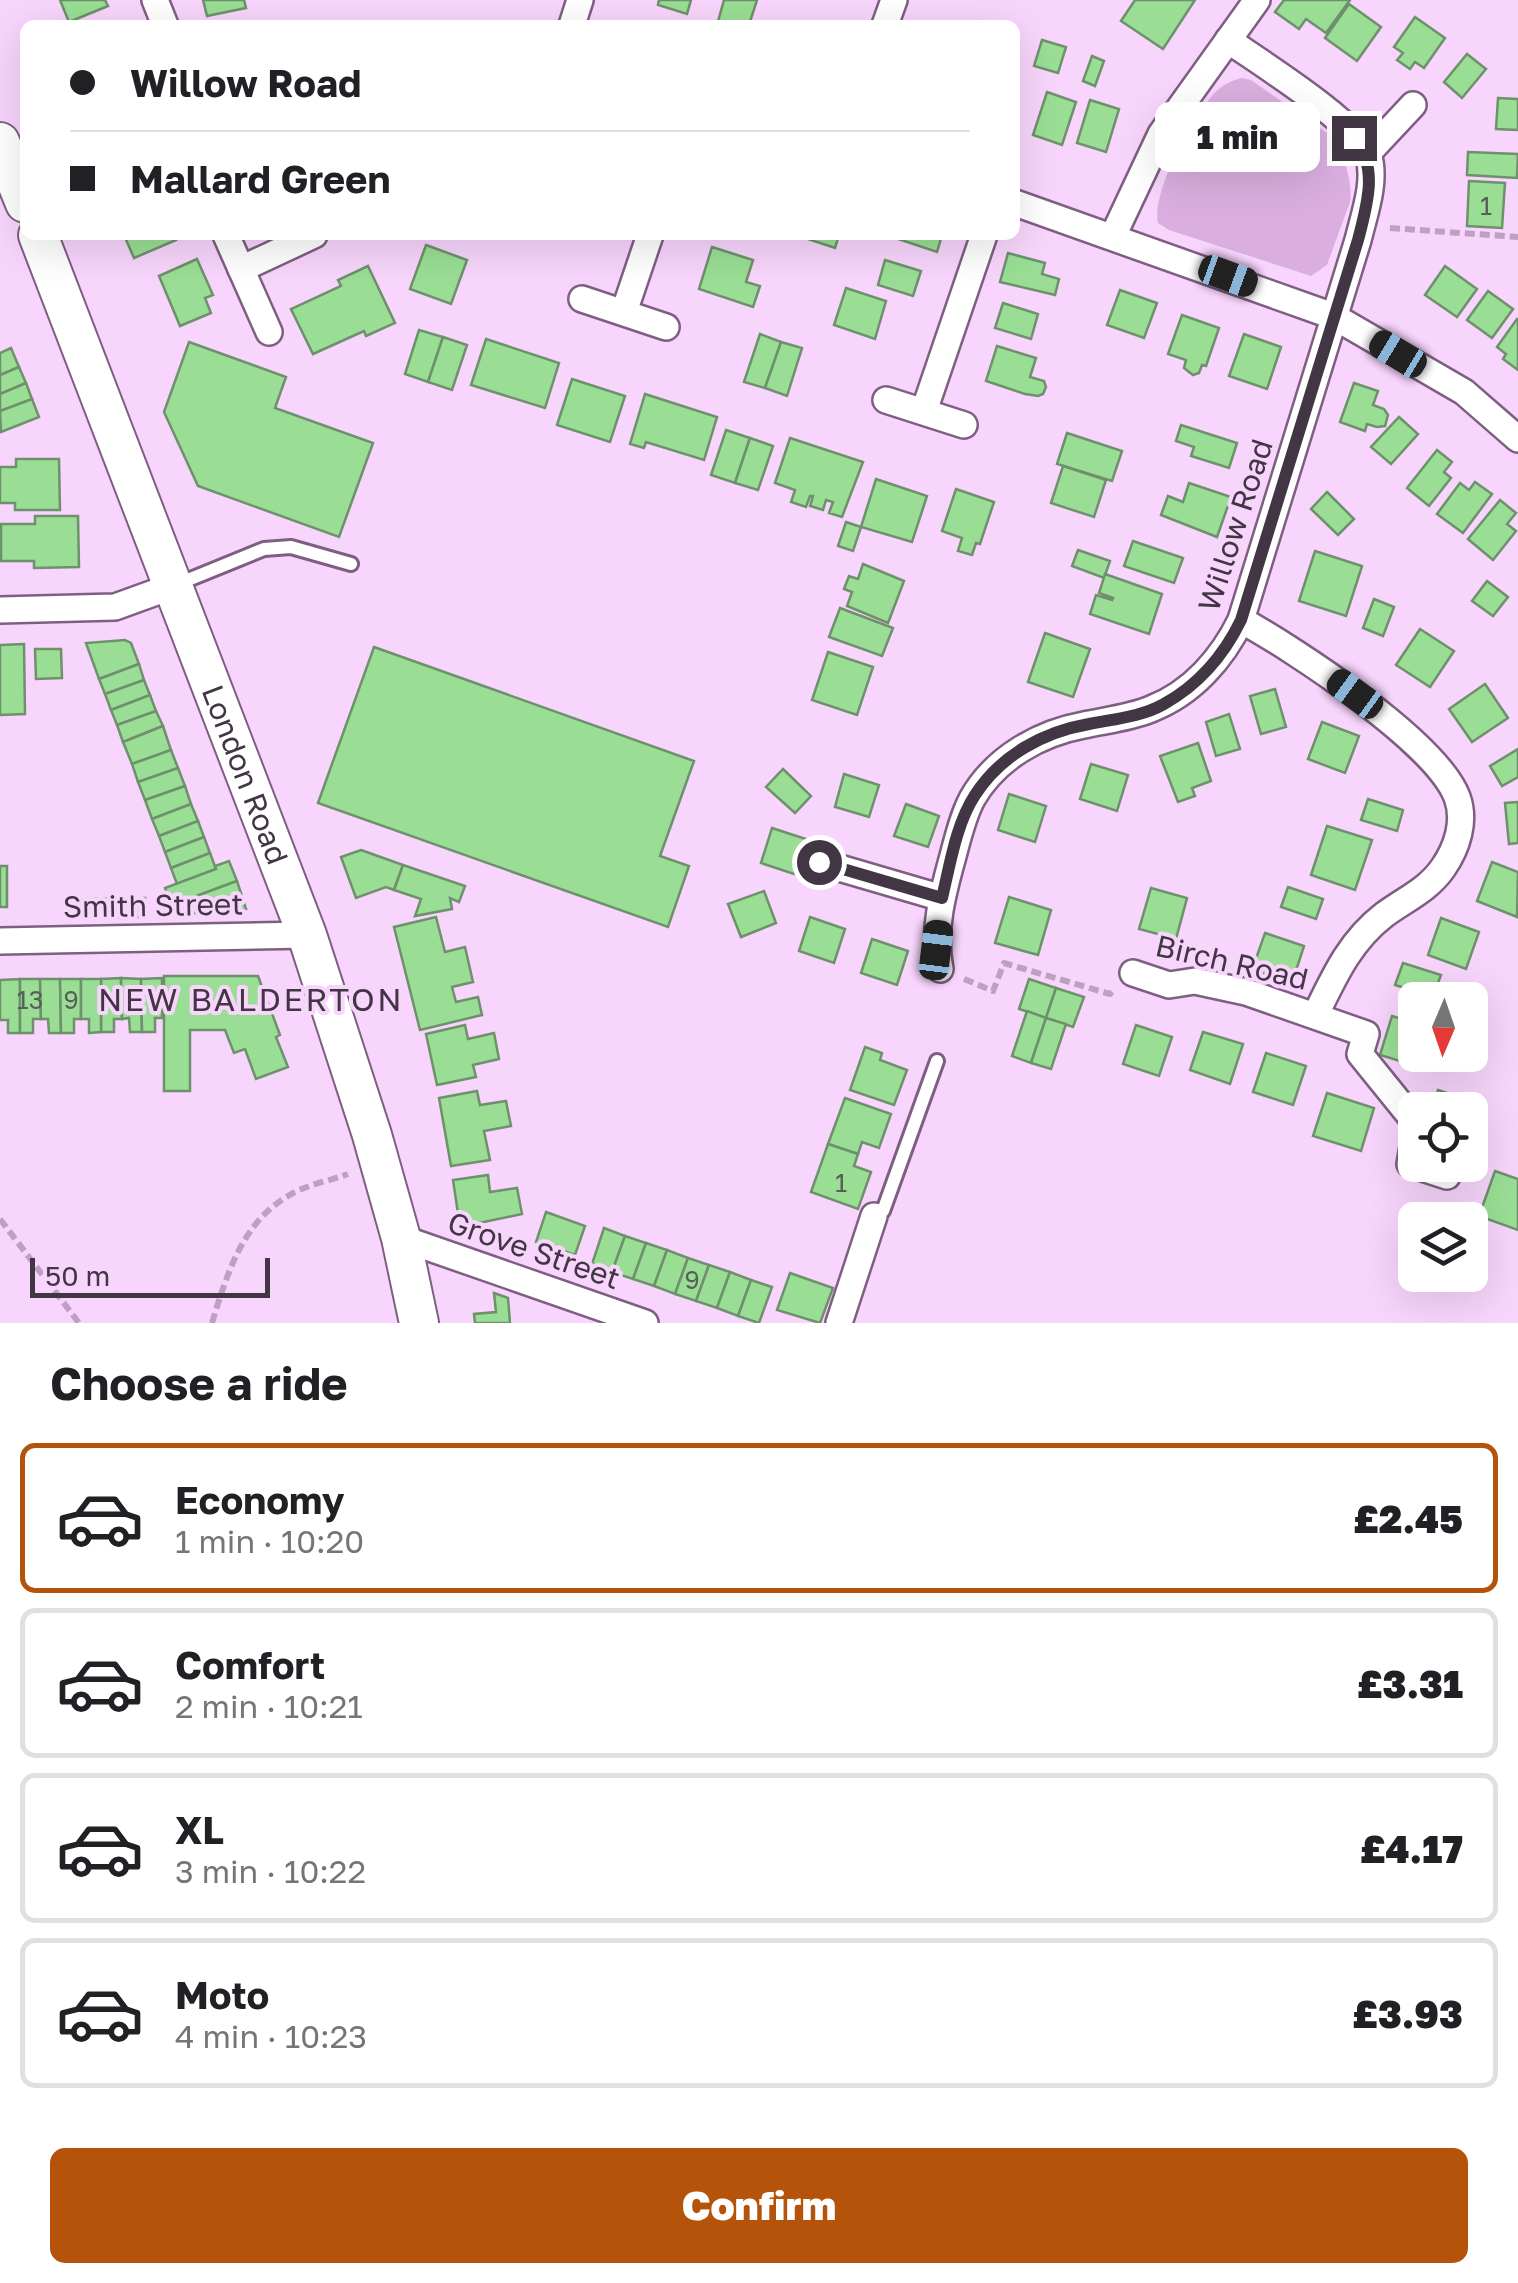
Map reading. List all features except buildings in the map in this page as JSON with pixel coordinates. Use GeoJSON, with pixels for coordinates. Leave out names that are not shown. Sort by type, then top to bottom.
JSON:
{"type":"FeatureCollection","features":[{"type":"Feature","properties":{"kind":"main road"},"geometry":{"type":"LineString","coordinates":[[10,148],[20,185]]}},
{"type":"Feature","properties":{"kind":"main road","name":"London Road"},"geometry":{"type":"LineString","coordinates":[[40,240],[307,935],[372,1135],[401,1238],[419,1323]]}},
{"type":"Feature","properties":{"kind":"street"},"geometry":{"type":"LineString","coordinates":[[1113,236],[1162,134],[1257,0]]}},
{"type":"Feature","properties":{"kind":"street"},"geometry":{"type":"LineString","coordinates":[[1228,40],[1341,122],[1368,153],[1413,105]]}},
{"type":"Feature","properties":{"kind":"street","name":"Willow Road"},"geometry":{"type":"LineString","coordinates":[[940,969],[936,950],[942,898],[962,823],[973,798],[1004,762],[1057,731],[1130,717],[1164,704],[1207,671],[1231,641],[1241,620],[1362,226],[1370,188],[1368,153]]}},
{"type":"Feature","properties":{"kind":"street"},"geometry":{"type":"LineString","coordinates":[[1020,205],[1333,316],[1464,392],[1518,440]]}},
{"type":"Feature","properties":{"kind":"street"},"geometry":{"type":"LineString","coordinates":[[228,240],[268,332]]}},
{"type":"Feature","properties":{"kind":"street"},"geometry":{"type":"LineString","coordinates":[[242,269],[303,240]]}},
{"type":"Feature","properties":{"kind":"street"},"geometry":{"type":"LineString","coordinates":[[624,312],[648,240]]}},
{"type":"Feature","properties":{"kind":"street"},"geometry":{"type":"LineString","coordinates":[[924,411],[982,240]]}},
{"type":"Feature","properties":{"kind":"street"},"geometry":{"type":"LineString","coordinates":[[582,300],[666,327]]}},
{"type":"Feature","properties":{"kind":"street"},"geometry":{"type":"LineString","coordinates":[[886,400],[964,425]]}},
{"type":"Feature","properties":{"kind":"street"},"geometry":{"type":"LineString","coordinates":[[0,610],[115,607],[173,586]]}},
{"type":"Feature","properties":{"kind":"street","name":"Birch Road"},"geometry":{"type":"LineString","coordinates":[[1241,620],[1310,662],[1398,730],[1445,776],[1460,810],[1461,825],[1454,849],[1441,871],[1423,890],[1383,916],[1360,938],[1342,960],[1316,1014]]}},
{"type":"Feature","properties":{"kind":"street"},"geometry":{"type":"LineString","coordinates":[[819,862],[942,898]]}},
{"type":"Feature","properties":{"kind":"street","name":"Smith Street"},"geometry":{"type":"LineString","coordinates":[[0,941],[307,935]]}},
{"type":"Feature","properties":{"kind":"street","name":"Birch Road"},"geometry":{"type":"LineString","coordinates":[[1133,973],[1169,984],[1194,981],[1246,992],[1366,1034],[1360,1054],[1398,1101]]}},
{"type":"Feature","properties":{"kind":"street"},"geometry":{"type":"LineString","coordinates":[[839,1323],[874,1216]]}},
{"type":"Feature","properties":{"kind":"street","name":"Grove Street"},"geometry":{"type":"LineString","coordinates":[[401,1238],[645,1323]]}},
{"type":"Feature","properties":{"kind":"lane"},"geometry":{"type":"LineString","coordinates":[[173,586],[264,549],[292,547],[351,564]]}},
{"type":"Feature","properties":{"kind":"lane"},"geometry":{"type":"LineString","coordinates":[[874,1216],[883,1211],[937,1060]]}},
{"type":"Feature","properties":{"kind":"path"},"geometry":{"type":"LineString","coordinates":[[1362,226],[1518,238]]}},
{"type":"Feature","properties":{"kind":"path"},"geometry":{"type":"LineString","coordinates":[[940,969],[993,991],[1004,963],[1110,994],[1133,973]]}},
{"type":"Feature","properties":{"kind":"path"},"geometry":{"type":"LineString","coordinates":[[212,1323],[228,1270],[258,1218],[290,1194],[348,1174]]}},
{"type":"Feature","properties":{"kind":"path"},"geometry":{"type":"LineString","coordinates":[[0,1218],[78,1323]]}},
{"type":"Feature","properties":{"kind":"shaded area"},"geometry":{"type":"Polygon","coordinates":[[[1242,78],[1251,80],[1337,140],[1349,179],[1350,202],[1327,265],[1311,276],[1169,230],[1158,223],[1161,192],[1188,131],[1220,88],[1242,78]]]}},
{"type":"Feature","properties":{"kind":"district","name":"NEW BALDERTON"},"geometry":{"type":"Point","coordinates":[251,999]}},
{"type":"Feature","properties":{"kind":"route"},"geometry":{"type":"LineString","coordinates":[[819,862],[942,898],[962,823],[973,798],[1004,762],[1057,731],[1130,717],[1164,704],[1193,684],[1219,658],[1241,620],[1358,240],[1370,188],[1368,153],[1354,138]]}}]}
